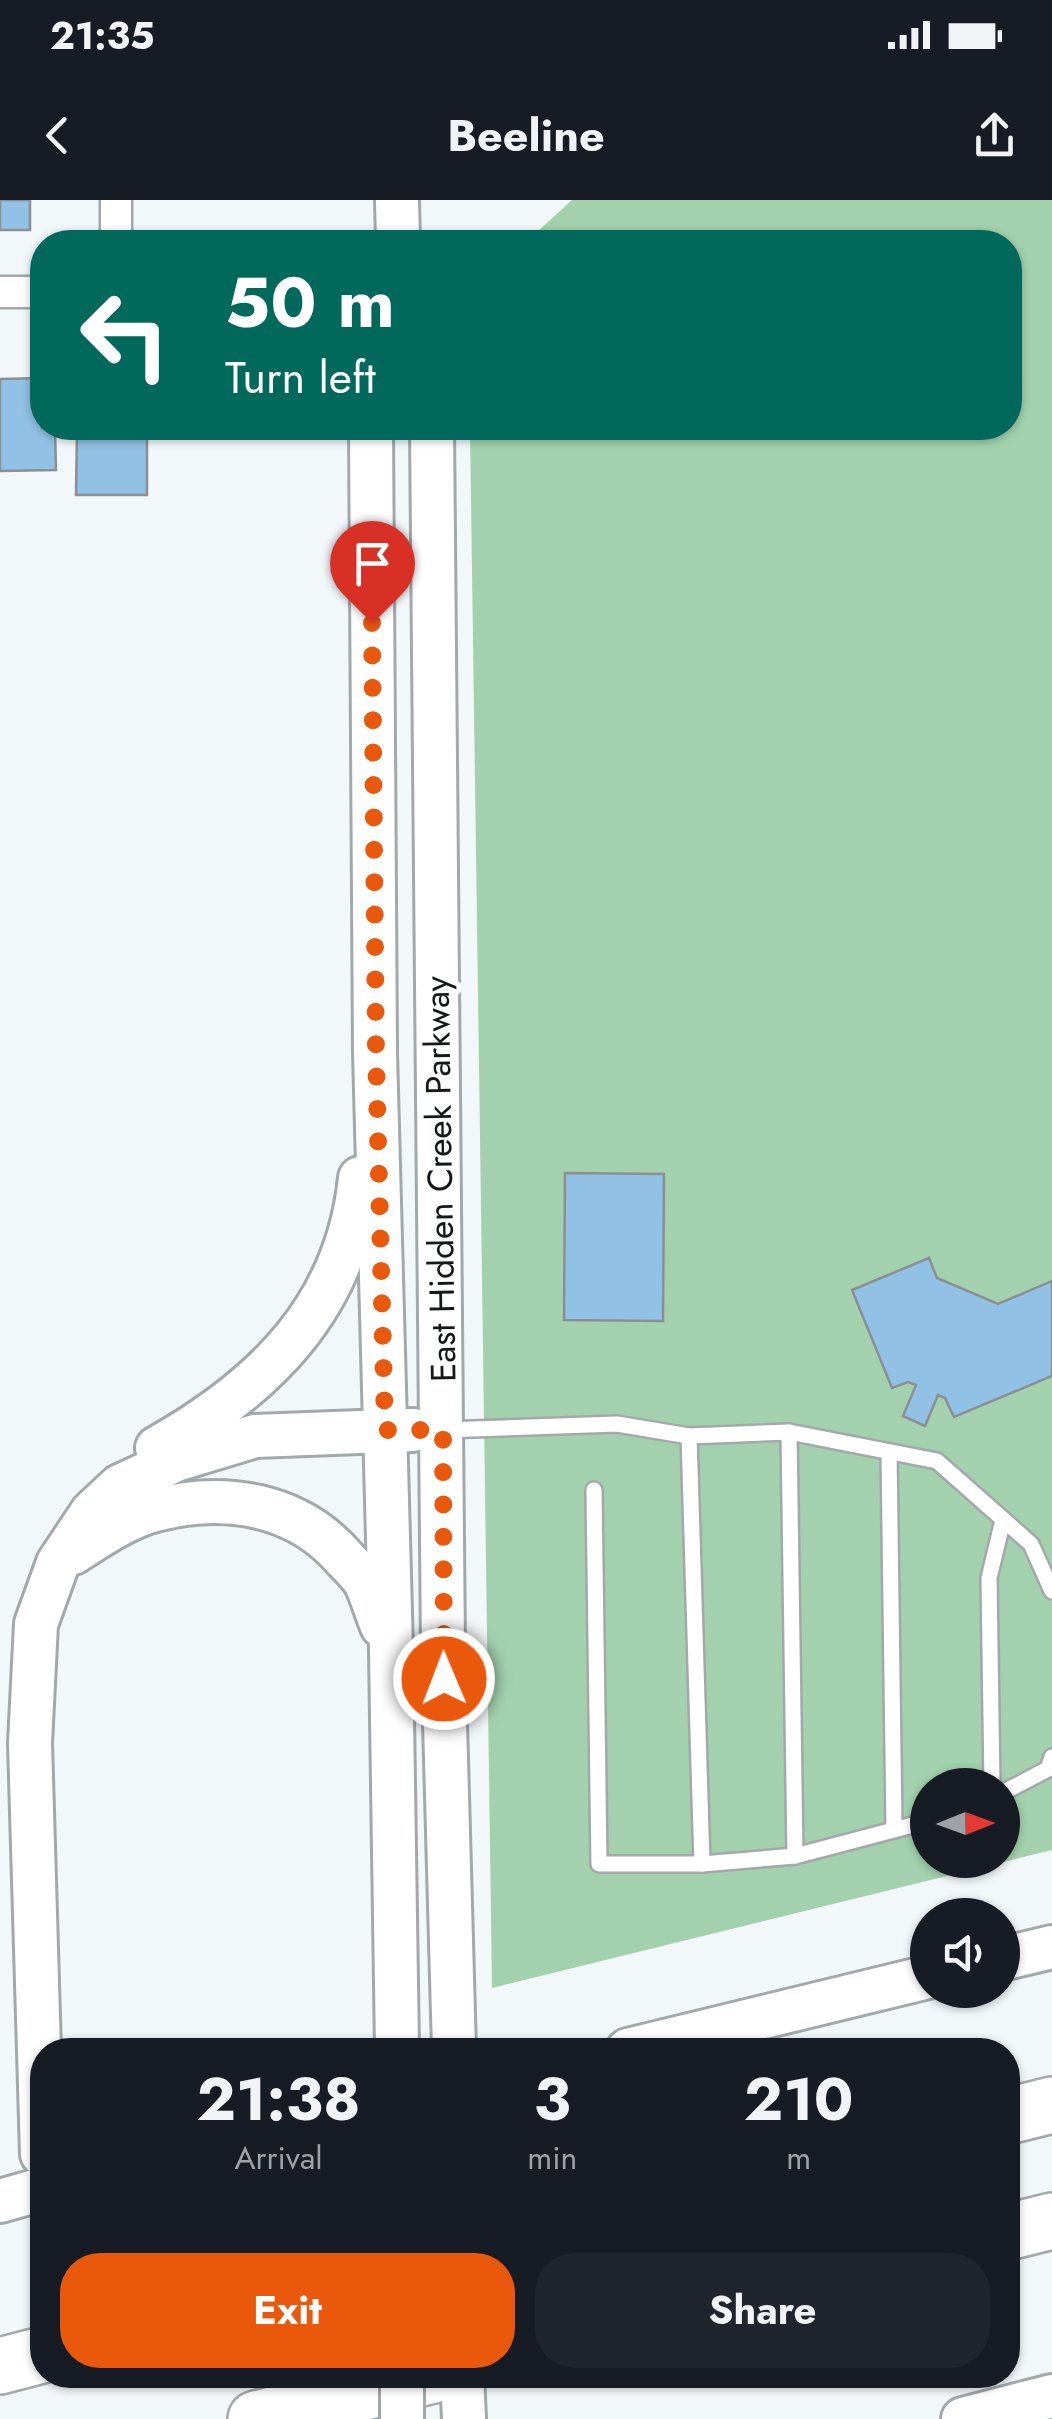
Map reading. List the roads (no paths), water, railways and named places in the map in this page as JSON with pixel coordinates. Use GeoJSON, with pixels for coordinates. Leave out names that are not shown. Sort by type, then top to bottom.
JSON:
{"type":"FeatureCollection","features":[{"type":"Feature","properties":{"kind":"highway"},"geometry":{"type":"LineString","coordinates":[[1020,2113],[1052,2105]]}},
{"type":"Feature","properties":{"kind":"highway"},"geometry":{"type":"LineString","coordinates":[[1020,2229],[1052,2221]]}},
{"type":"Feature","properties":{"kind":"highway"},"geometry":{"type":"LineString","coordinates":[[0,2366],[30,2358]]}},
{"type":"Feature","properties":{"kind":"highway"},"geometry":{"type":"LineString","coordinates":[[256,2419],[381,2388]]}},
{"type":"Feature","properties":{"kind":"main road"},"geometry":{"type":"LineString","coordinates":[[398,200],[398,230]]}},
{"type":"Feature","properties":{"kind":"main road","name":"East Hidden Creek Parkway"},"geometry":{"type":"LineString","coordinates":[[370,440],[376,1054],[397,2038]]}},
{"type":"Feature","properties":{"kind":"main road","name":"East Hidden Creek Parkway"},"geometry":{"type":"LineString","coordinates":[[432,440],[444,1650],[454,2038]]}},
{"type":"Feature","properties":{"kind":"main road"},"geometry":{"type":"LineString","coordinates":[[39,2038],[30,1743],[36,1624],[58,1563],[92,1512],[120,1486],[135,1460],[205,1421],[264,1374],[310,1321],[334,1279],[356,1217],[376,1054]]}},
{"type":"Feature","properties":{"kind":"main road"},"geometry":{"type":"LineString","coordinates":[[120,1486],[176,1460],[255,1436],[443,1430]]}},
{"type":"Feature","properties":{"kind":"main road"},"geometry":{"type":"LineString","coordinates":[[58,1563],[108,1531],[152,1511],[206,1500],[247,1503],[294,1518],[330,1542],[364,1580],[391,1650]]}},
{"type":"Feature","properties":{"kind":"main road"},"geometry":{"type":"LineString","coordinates":[[1020,1955],[1052,1947]]}},
{"type":"Feature","properties":{"kind":"main road"},"geometry":{"type":"LineString","coordinates":[[677,2038],[910,1981]]}},
{"type":"Feature","properties":{"kind":"main road"},"geometry":{"type":"LineString","coordinates":[[0,2201],[30,2192]]}},
{"type":"Feature","properties":{"kind":"main road"},"geometry":{"type":"LineString","coordinates":[[402,2388],[402,2419]]}},
{"type":"Feature","properties":{"kind":"main road"},"geometry":{"type":"LineString","coordinates":[[463,2388],[464,2419]]}},
{"type":"Feature","properties":{"kind":"main road"},"geometry":{"type":"LineString","coordinates":[[962,2419],[1052,2396]]}},
{"type":"Feature","properties":{"kind":"street"},"geometry":{"type":"LineString","coordinates":[[116,200],[116,230]]}},
{"type":"Feature","properties":{"kind":"street"},"geometry":{"type":"LineString","coordinates":[[0,292],[30,292]]}},
{"type":"Feature","properties":{"kind":"lane"},"geometry":{"type":"LineString","coordinates":[[443,1430],[618,1424],[689,1436],[789,1432],[937,1461],[1031,1544],[1052,1591]]}},
{"type":"Feature","properties":{"kind":"lane"},"geometry":{"type":"LineString","coordinates":[[789,1432],[795,1856]]}},
{"type":"Feature","properties":{"kind":"lane"},"geometry":{"type":"LineString","coordinates":[[689,1436],[702,1864]]}},
{"type":"Feature","properties":{"kind":"lane"},"geometry":{"type":"LineString","coordinates":[[889,1452],[894,1828]]}},
{"type":"Feature","properties":{"kind":"lane"},"geometry":{"type":"LineString","coordinates":[[594,1490],[600,1864],[702,1864],[795,1856],[910,1824]]}},
{"type":"Feature","properties":{"kind":"lane"},"geometry":{"type":"LineString","coordinates":[[992,1768],[989,1578],[1003,1520]]}},
{"type":"Feature","properties":{"kind":"lane"},"geometry":{"type":"LineString","coordinates":[[1020,1783],[1048,1768],[1052,1758]]}}]}
